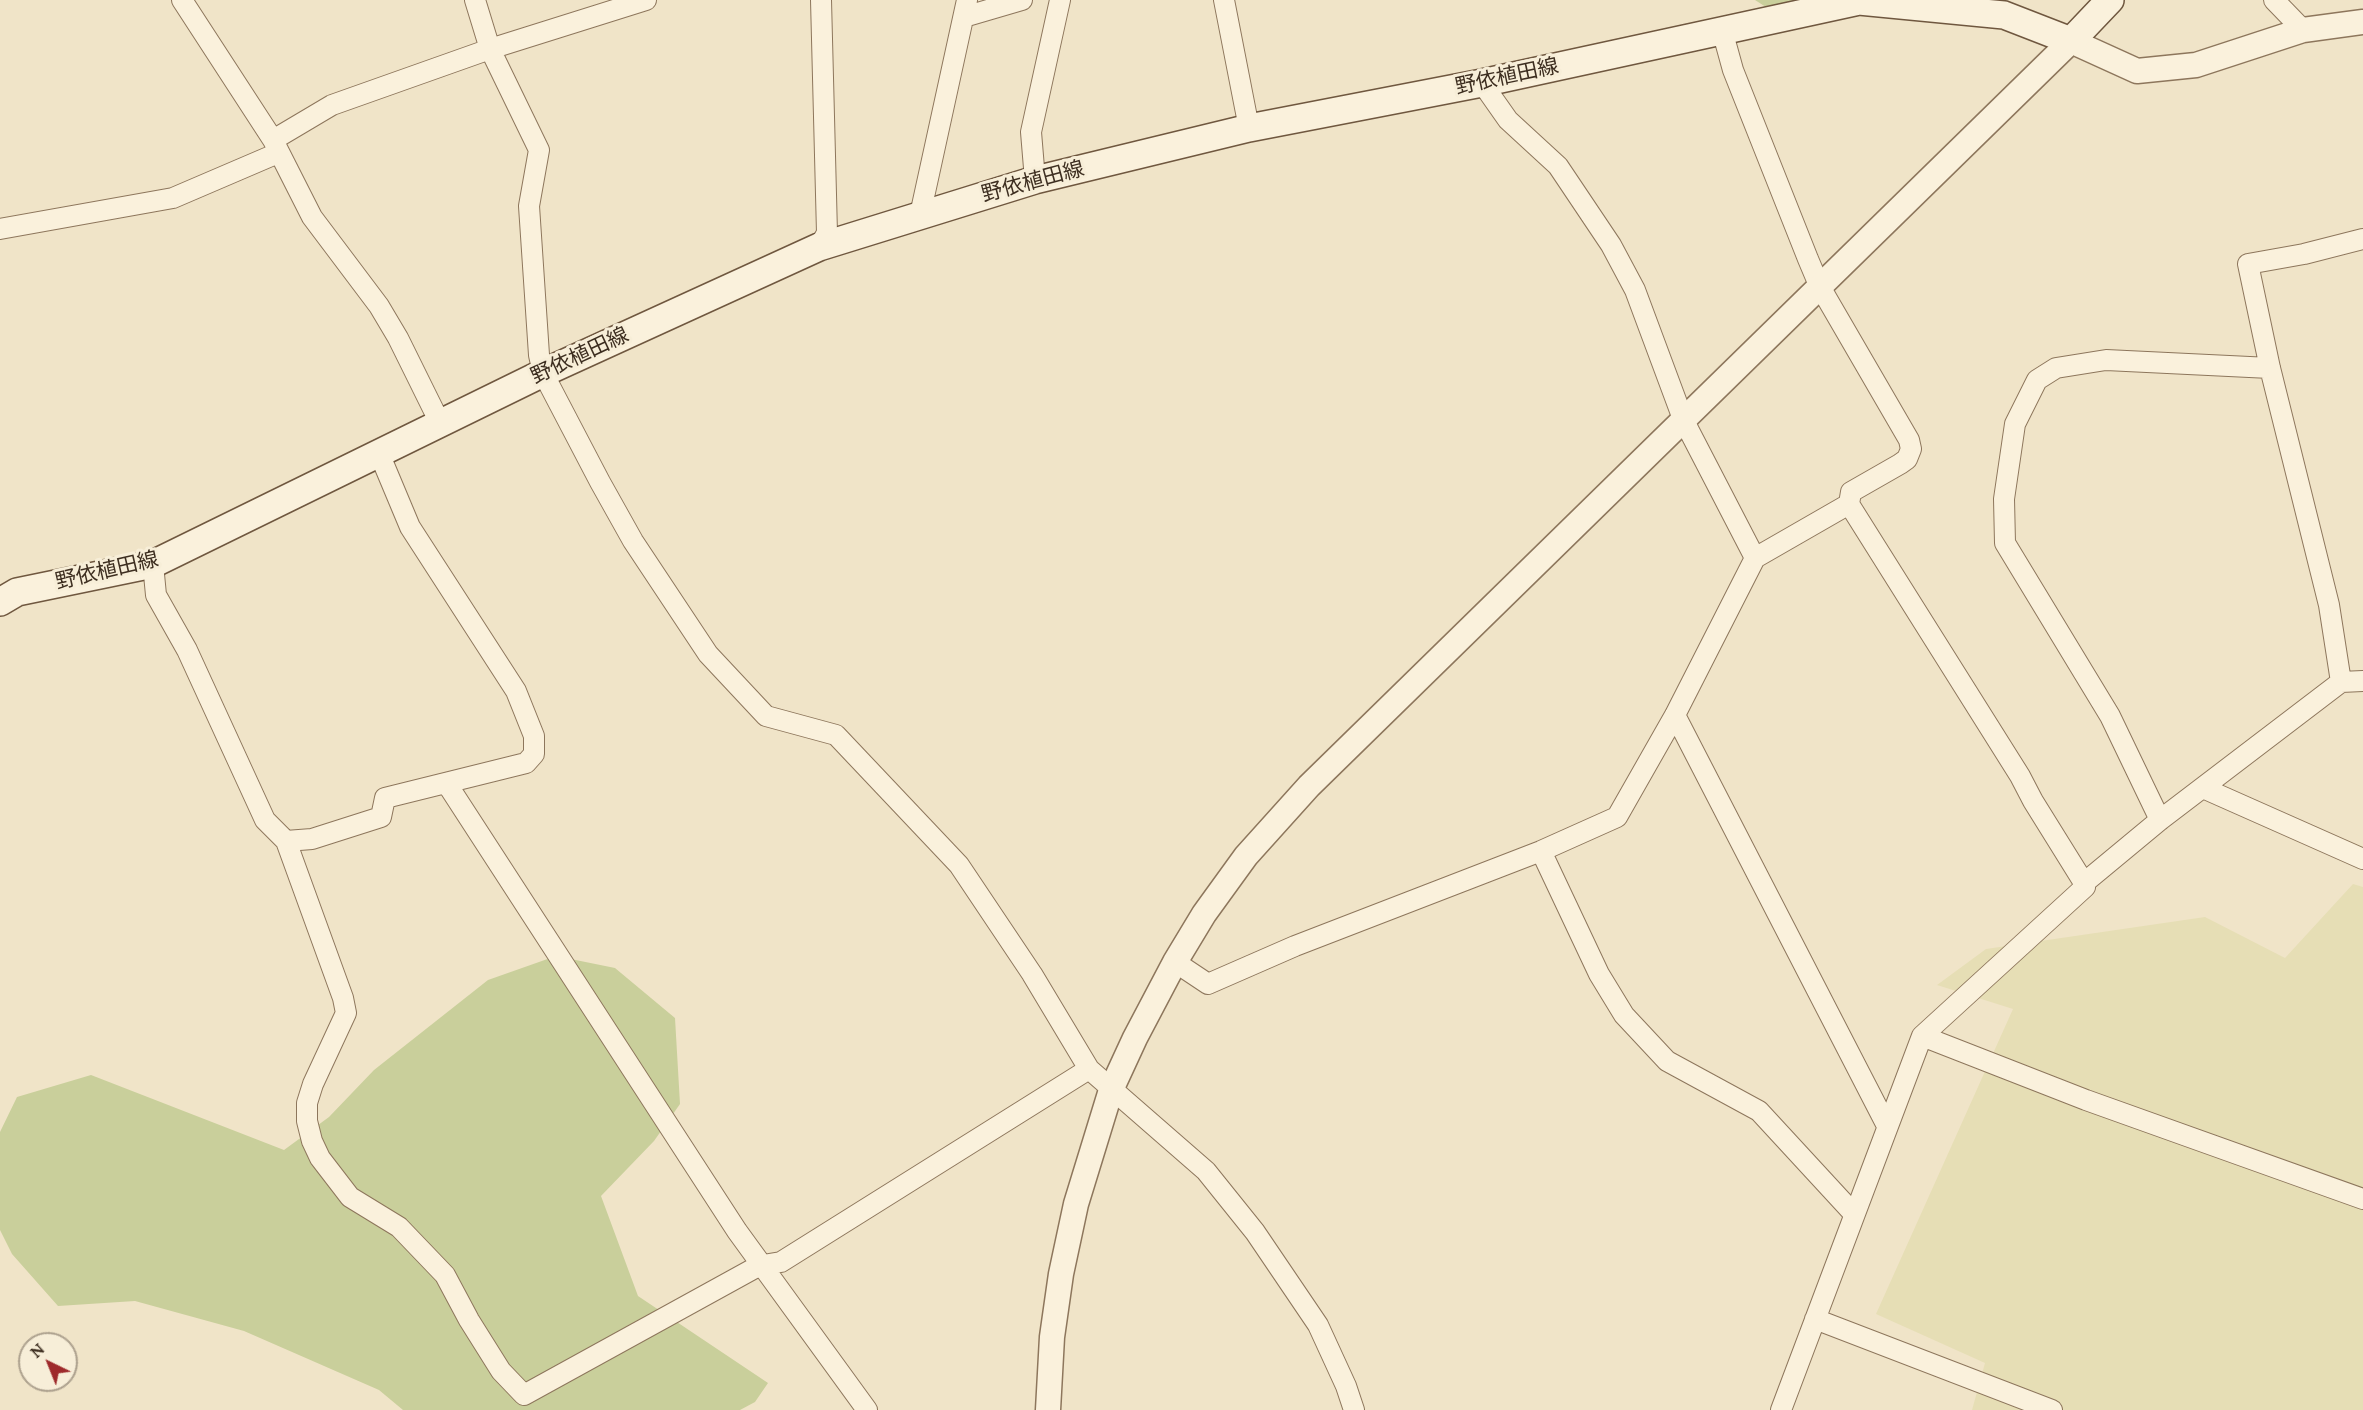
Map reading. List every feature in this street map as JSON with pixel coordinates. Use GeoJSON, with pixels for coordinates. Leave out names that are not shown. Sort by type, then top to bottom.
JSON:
{"type":"FeatureCollection","features":[{"type":"Feature","properties":{"kind":"main road"},"geometry":{"type":"LineString","coordinates":[[2071,41],[2110,0]]}},
{"type":"Feature","properties":{"kind":"main road","name":"野依植田線"},"geometry":{"type":"LineString","coordinates":[[0,602],[17,592],[153,564],[543,373],[819,247],[1035,180],[1249,128],[1482,83],[1859,1],[2004,15],[2071,41]]}},
{"type":"Feature","properties":{"kind":"street"},"geometry":{"type":"LineString","coordinates":[[182,0],[276,146],[312,217],[379,306],[398,338],[440,423]]}},
{"type":"Feature","properties":{"kind":"street"},"geometry":{"type":"LineString","coordinates":[[475,0],[490,49],[539,150],[530,206],[539,355],[543,373],[633,541],[708,654],[766,717],[836,735],[959,865],[1032,974],[1089,1069],[1206,1171],[1255,1232],[1318,1324],[1346,1386],[1354,1410]]}},
{"type":"Feature","properties":{"kind":"street"},"geometry":{"type":"LineString","coordinates":[[0,229],[173,198],[276,146],[332,105],[490,49],[646,0]]}},
{"type":"Feature","properties":{"kind":"street"},"geometry":{"type":"LineString","coordinates":[[819,247],[827,233],[821,0]]}},
{"type":"Feature","properties":{"kind":"street"},"geometry":{"type":"LineString","coordinates":[[920,215],[966,8],[1022,0]]}},
{"type":"Feature","properties":{"kind":"street"},"geometry":{"type":"LineString","coordinates":[[1035,180],[1031,132],[1060,0]]}},
{"type":"Feature","properties":{"kind":"street"},"geometry":{"type":"LineString","coordinates":[[1224,0],[1249,128]]}},
{"type":"Feature","properties":{"kind":"street"},"geometry":{"type":"LineString","coordinates":[[2274,0],[2303,30]]}},
{"type":"Feature","properties":{"kind":"street"},"geometry":{"type":"LineString","coordinates":[[1048,1410],[1052,1337],[1061,1274],[1076,1204],[1102,1113],[1111,1090],[1134,1038],[1204,914],[1246,856],[1309,786],[2071,41],[2137,71],[2196,65],[2303,30],[2363,22]]}},
{"type":"Feature","properties":{"kind":"street"},"geometry":{"type":"LineString","coordinates":[[1722,30],[1733,70],[1820,285],[1909,440],[1911,449],[1907,459],[1851,492],[1850,504],[2020,776],[2085,887],[1923,1036],[1781,1410]]}},
{"type":"Feature","properties":{"kind":"street"},"geometry":{"type":"LineString","coordinates":[[1482,83],[1508,120],[1558,166],[1611,245],[1635,290],[1683,419],[1755,558]]}},
{"type":"Feature","properties":{"kind":"street"},"geometry":{"type":"LineString","coordinates":[[2341,682],[2330,605],[2270,369],[2248,264],[2304,254],[2363,239]]}},
{"type":"Feature","properties":{"kind":"street"},"geometry":{"type":"LineString","coordinates":[[2160,820],[2110,716],[2006,543],[2004,500],[2015,424],[2037,381],[2056,368],[2106,360],[2270,369]]}},
{"type":"Feature","properties":{"kind":"street"},"geometry":{"type":"LineString","coordinates":[[286,841],[312,839],[381,817],[385,798],[526,763],[534,754],[534,736],[516,691],[410,527],[379,453]]}},
{"type":"Feature","properties":{"kind":"street"},"geometry":{"type":"LineString","coordinates":[[1175,962],[1208,984],[1295,946],[1541,851],[1617,817],[1675,714],[1755,558],[1850,504]]}},
{"type":"Feature","properties":{"kind":"street"},"geometry":{"type":"LineString","coordinates":[[153,564],[156,595],[187,650],[265,820],[286,841],[343,998],[346,1013],[313,1084],[307,1103],[307,1121],[312,1141],[320,1158],[350,1197],[399,1227],[445,1275],[469,1320],[501,1371],[524,1395],[763,1265],[781,1262],[1089,1069]]}},
{"type":"Feature","properties":{"kind":"street"},"geometry":{"type":"LineString","coordinates":[[2084,883],[2160,820],[2341,682],[2363,681]]}},
{"type":"Feature","properties":{"kind":"street"},"geometry":{"type":"LineString","coordinates":[[1675,714],[1887,1126]]}},
{"type":"Feature","properties":{"kind":"street"},"geometry":{"type":"LineString","coordinates":[[447,784],[724,1212],[867,1410]]}},
{"type":"Feature","properties":{"kind":"street"},"geometry":{"type":"LineString","coordinates":[[2203,788],[2363,859]]}},
{"type":"Feature","properties":{"kind":"street"},"geometry":{"type":"LineString","coordinates":[[1541,851],[1599,974],[1624,1015],[1667,1061],[1758,1111],[1854,1214]]}},
{"type":"Feature","properties":{"kind":"street"},"geometry":{"type":"LineString","coordinates":[[1923,1036],[2086,1100],[2363,1199]]}},
{"type":"Feature","properties":{"kind":"street"},"geometry":{"type":"LineString","coordinates":[[1815,1319],[2052,1410]]}},
{"type":"Feature","properties":{"kind":"shaded area"},"geometry":{"type":"Polygon","coordinates":[[[2353,884],[2363,887],[2363,1410],[1972,1410],[1985,1363],[1876,1314],[2013,1009],[1937,985],[1986,949],[2205,917],[2285,958],[2353,884]]]}},
{"type":"Feature","properties":{"kind":"green space"},"geometry":{"type":"Polygon","coordinates":[[[1755,0],[1859,0],[1769,9],[1755,0]]]}},
{"type":"Feature","properties":{"kind":"green space"},"geometry":{"type":"Polygon","coordinates":[[[556,956],[615,968],[675,1018],[680,1104],[654,1141],[601,1196],[638,1296],[768,1383],[755,1402],[740,1410],[403,1410],[379,1390],[244,1331],[135,1301],[58,1306],[12,1254],[0,1230],[0,1132],[17,1097],[91,1075],[284,1150],[329,1117],[374,1070],[488,980],[556,956]]]}}]}
